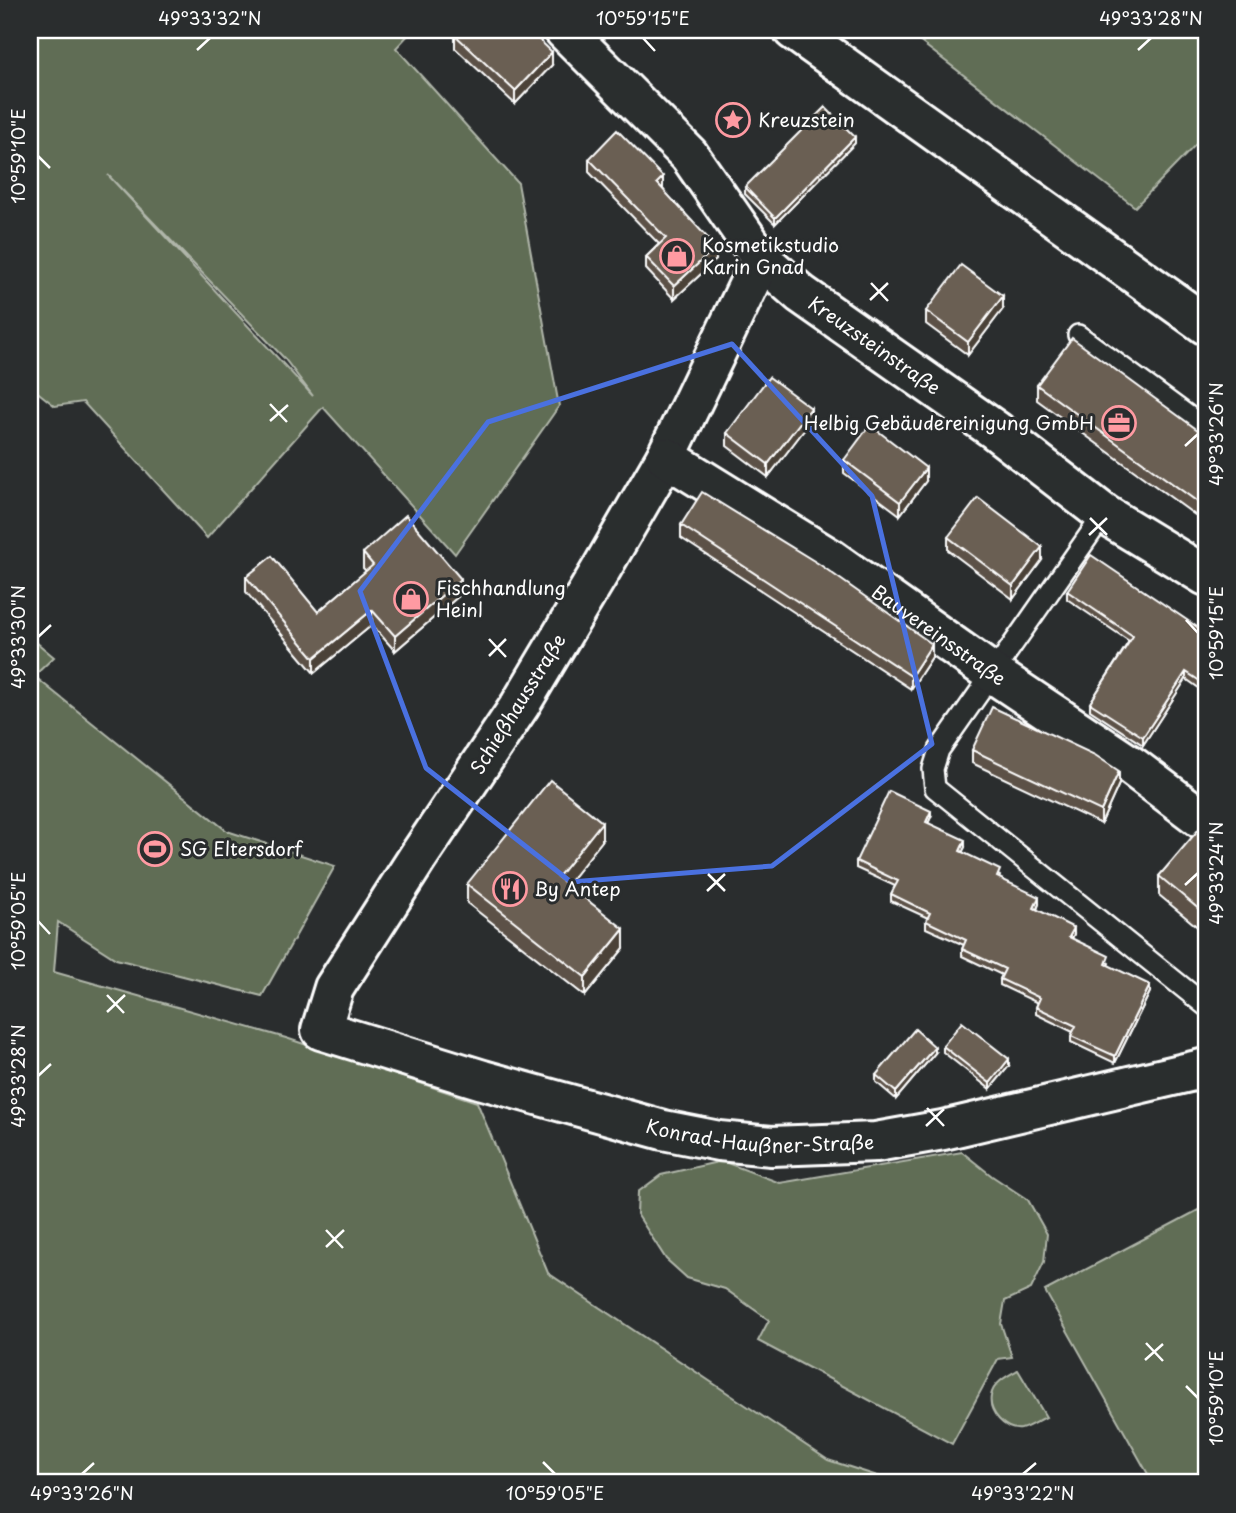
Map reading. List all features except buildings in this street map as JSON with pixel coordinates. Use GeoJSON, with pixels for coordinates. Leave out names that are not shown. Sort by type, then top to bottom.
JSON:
{"type":"FeatureCollection","features":[{"type":"Feature","properties":{"kind":"street","name":"Kreuzsteinstraße"},"geometry":{"type":"LineString","coordinates":[[564,30],[689,155],[761,259],[801,294],[995,430],[1104,514],[1204,570]]}},
{"type":"Feature","properties":{"kind":"street"},"geometry":{"type":"LineString","coordinates":[[793,30],[1206,325]]}},
{"type":"Feature","properties":{"kind":"street","name":"Schießhausstraße"},"geometry":{"type":"LineString","coordinates":[[321,1030],[334,988],[520,705],[600,573],[666,457],[761,259]]}},
{"type":"Feature","properties":{"kind":"street","name":"Bauvereinsstraße"},"geometry":{"type":"LineString","coordinates":[[666,457],[831,559],[992,673],[1133,767],[1206,821]]}},
{"type":"Feature","properties":{"kind":"street","name":"Konrad-Haußner-Straße"},"geometry":{"type":"LineString","coordinates":[[321,1030],[483,1080],[663,1130],[719,1142],[772,1146],[876,1142],[916,1135],[1206,1068]]}},
{"type":"Feature","properties":{"kind":"lane"},"geometry":{"type":"LineString","coordinates":[[1077,335],[1206,429]]}},
{"type":"Feature","properties":{"kind":"lane"},"geometry":{"type":"LineString","coordinates":[[1104,514],[939,750],[933,769],[935,788],[1206,1006]]}},
{"type":"Feature","properties":{"kind":"highlighted area"},"geometry":{"type":"Polygon","coordinates":[[[732,344],[872,496],[932,744],[772,866],[571,882],[426,768],[360,591],[488,422],[732,344]]]}},
{"type":"Feature","properties":{"kind":"green space"},"geometry":{"type":"Polygon","coordinates":[[[30,30],[413,30],[396,48],[518,183],[559,406],[455,554],[323,407],[207,538],[83,402],[55,406],[30,386],[30,30]],[[108,175],[313,396],[284,358],[108,175]]]}},
{"type":"Feature","properties":{"kind":"green space"},"geometry":{"type":"Polygon","coordinates":[[[905,30],[1206,30],[1206,134],[1135,207],[905,30]]]}},
{"type":"Feature","properties":{"kind":"green space"},"geometry":{"type":"Polygon","coordinates":[[[30,637],[54,657],[34,676],[227,831],[335,866],[262,996],[116,959],[58,922],[54,972],[286,1038],[477,1102],[548,1273],[828,1460],[899,1483],[30,1483],[30,637]]]}},
{"type":"Feature","properties":{"kind":"green space"},"geometry":{"type":"Polygon","coordinates":[[[962,1152],[1028,1200],[1047,1234],[1044,1262],[1031,1289],[1005,1301],[1001,1324],[1012,1357],[998,1359],[952,1444],[758,1341],[769,1320],[725,1289],[687,1278],[666,1259],[637,1214],[638,1192],[661,1175],[722,1161],[780,1183],[962,1152]]]}},
{"type":"Feature","properties":{"kind":"green space"},"geometry":{"type":"Polygon","coordinates":[[[1206,1206],[1206,1483],[1153,1483],[1045,1291],[1206,1206]]]}},
{"type":"Feature","properties":{"kind":"green space"},"geometry":{"type":"Polygon","coordinates":[[[1018,1370],[1046,1417],[1027,1427],[1015,1429],[1004,1424],[995,1414],[991,1396],[992,1391],[1005,1377],[1018,1370]]]}},
{"type":"Feature","properties":{"kind":"place","name":"Kreuzstein"},"geometry":{"type":"Point","coordinates":[733,120]}},
{"type":"Feature","properties":{"kind":"place","name":"Kosmetikstudio Karin Gnad"},"geometry":{"type":"Point","coordinates":[677,256]}},
{"type":"Feature","properties":{"kind":"place","name":"Helbig Gebäudereinigung GmbH"},"geometry":{"type":"Point","coordinates":[1119,423]}},
{"type":"Feature","properties":{"kind":"place","name":"Fischhandlung Heinl"},"geometry":{"type":"Point","coordinates":[411,599]}},
{"type":"Feature","properties":{"kind":"place","name":"SG Eltersdorf"},"geometry":{"type":"Point","coordinates":[155,849]}},
{"type":"Feature","properties":{"kind":"place","name":"By Antep"},"geometry":{"type":"Point","coordinates":[510,889]}}]}
